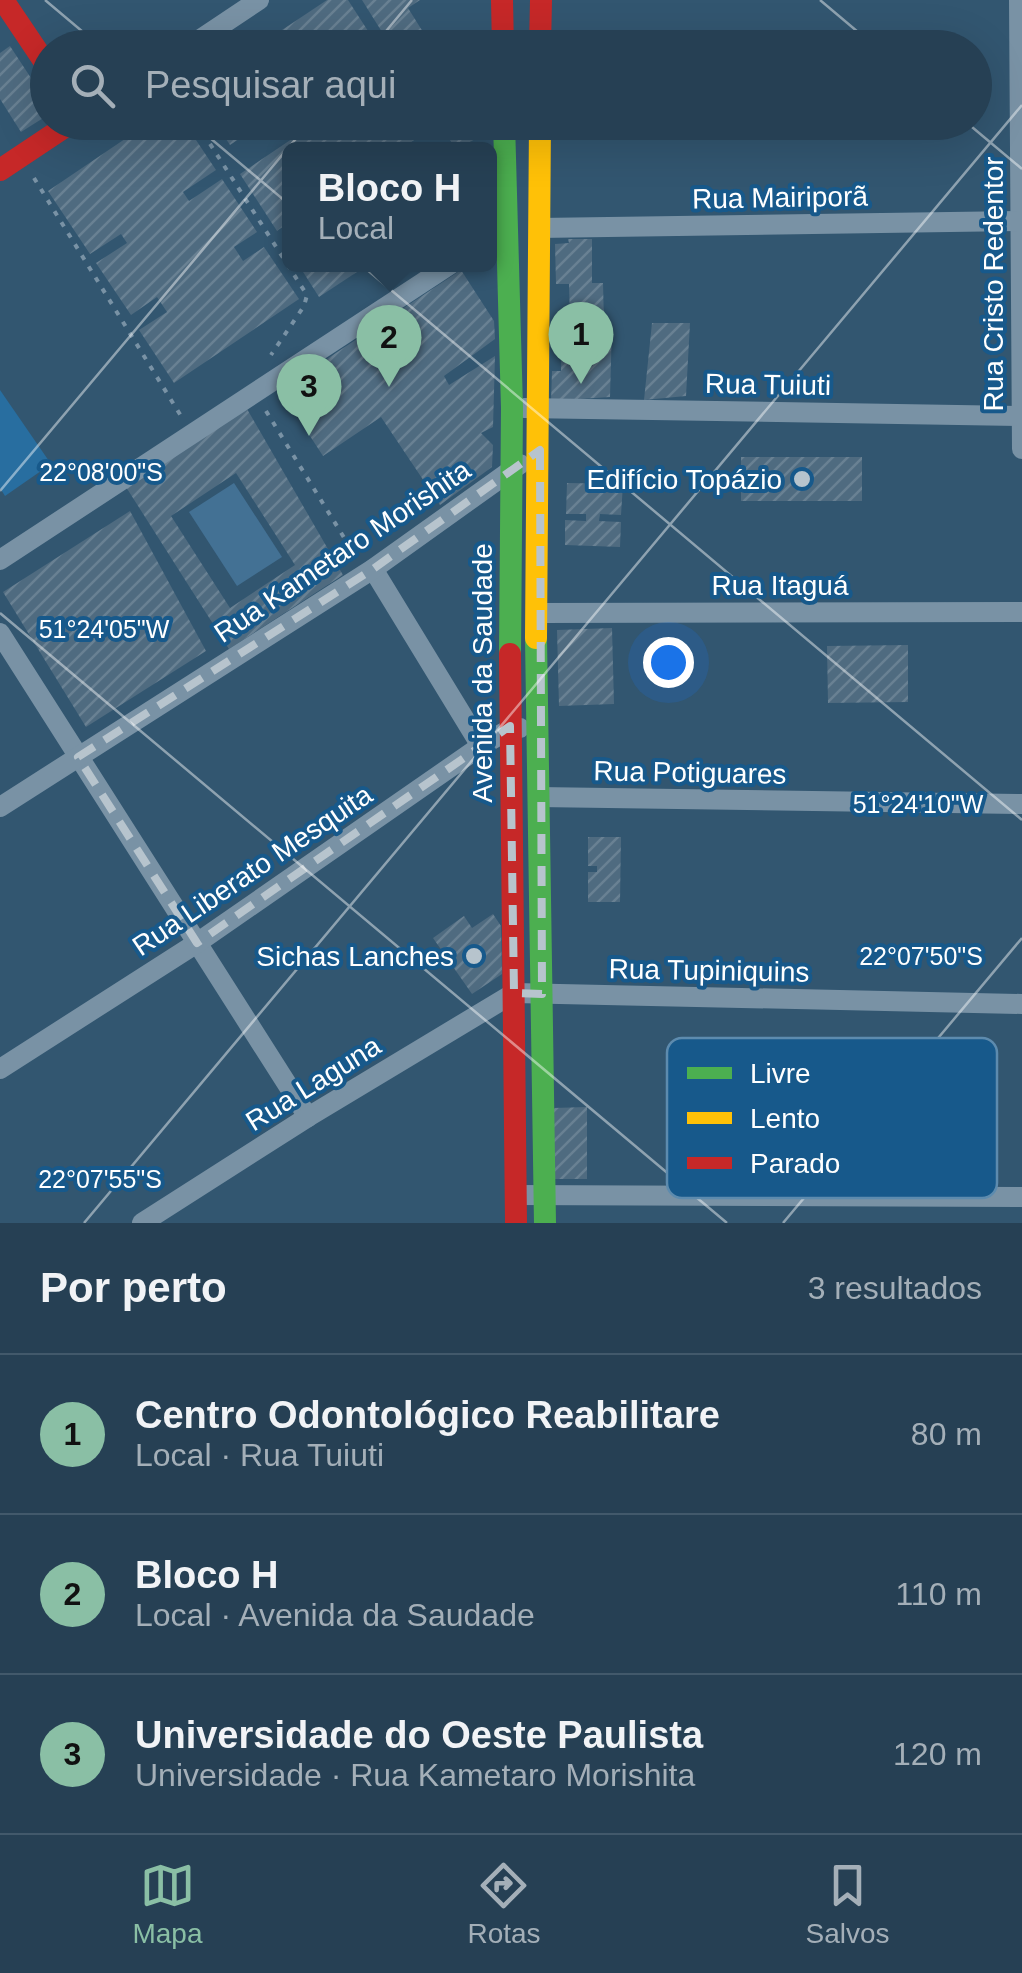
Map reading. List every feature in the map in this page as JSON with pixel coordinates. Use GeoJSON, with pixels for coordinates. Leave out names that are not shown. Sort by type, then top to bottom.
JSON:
{"type":"FeatureCollection","features":[{"type":"Feature","properties":{"kind":"street"},"geometry":{"type":"LineString","coordinates":[[3,0],[30,40]]}},
{"type":"Feature","properties":{"kind":"street"},"geometry":{"type":"LineString","coordinates":[[213,30],[259,0]]}},
{"type":"Feature","properties":{"kind":"street"},"geometry":{"type":"LineString","coordinates":[[502,0],[502,30]]}},
{"type":"Feature","properties":{"kind":"street"},"geometry":{"type":"LineString","coordinates":[[540,0],[540,30]]}},
{"type":"Feature","properties":{"kind":"street","name":"Rua Cristo Redentor"},"geometry":{"type":"LineString","coordinates":[[1019,0],[1022,448]]}},
{"type":"Feature","properties":{"kind":"street"},"geometry":{"type":"LineString","coordinates":[[0,170],[44,140]]}},
{"type":"Feature","properties":{"kind":"street","name":"Avenida da Saudade"},"geometry":{"type":"LineString","coordinates":[[503,140],[498,234],[512,408],[510,730],[516,1223]]}},
{"type":"Feature","properties":{"kind":"street","name":"Avenida da Saudade"},"geometry":{"type":"LineString","coordinates":[[540,140],[536,724],[545,1223]]}},
{"type":"Feature","properties":{"kind":"street","name":"Rua Mairiporã"},"geometry":{"type":"LineString","coordinates":[[539,228],[1021,221]]}},
{"type":"Feature","properties":{"kind":"street"},"geometry":{"type":"LineString","coordinates":[[0,560],[439,272]]}},
{"type":"Feature","properties":{"kind":"street","name":"Rua Tuiuti"},"geometry":{"type":"LineString","coordinates":[[512,408],[1022,416]]}},
{"type":"Feature","properties":{"kind":"street","name":"Rua Kametaro Morishita"},"geometry":{"type":"LineString","coordinates":[[0,808],[369,572],[540,450]]}},
{"type":"Feature","properties":{"kind":"street"},"geometry":{"type":"LineString","coordinates":[[369,572],[480,746]]}},
{"type":"Feature","properties":{"kind":"street","name":"Rua Itaguá"},"geometry":{"type":"LineString","coordinates":[[539,612],[1022,612]]}},
{"type":"Feature","properties":{"kind":"street"},"geometry":{"type":"LineString","coordinates":[[0,633],[308,1117]]}},
{"type":"Feature","properties":{"kind":"street","name":"Rua Liberato Mesquita"},"geometry":{"type":"LineString","coordinates":[[0,1068],[197,943],[480,746],[510,730],[536,724]]}},
{"type":"Feature","properties":{"kind":"street","name":"Rua Potiguares"},"geometry":{"type":"LineString","coordinates":[[538,798],[1022,804]]}},
{"type":"Feature","properties":{"kind":"street","name":"Rua Tupiniquins"},"geometry":{"type":"LineString","coordinates":[[514,993],[1022,1004]]}},
{"type":"Feature","properties":{"kind":"street","name":"Rua Laguna"},"geometry":{"type":"LineString","coordinates":[[142,1223],[514,993]]}},
{"type":"Feature","properties":{"kind":"street"},"geometry":{"type":"LineString","coordinates":[[515,1195],[667,1197]]}},
{"type":"Feature","properties":{"kind":"path"},"geometry":{"type":"LineString","coordinates":[[208,140],[282,256]]}},
{"type":"Feature","properties":{"kind":"path"},"geometry":{"type":"LineString","coordinates":[[20,156],[190,434]]}},
{"type":"Feature","properties":{"kind":"path"},"geometry":{"type":"LineString","coordinates":[[292,272],[307,295],[304,306],[262,367],[254,391],[369,572]]}},
{"type":"Feature","properties":{"kind":"highlighted area"},"geometry":{"type":"Polygon","coordinates":[[[540,450],[542,994],[514,993],[510,726],[197,943],[78,757],[373,569],[540,450]]]}},
{"type":"Feature","properties":{"kind":"shaded area"},"geometry":{"type":"Polygon","coordinates":[[[0,390],[51,464],[5,496],[0,488],[0,390]]]}},
{"type":"Feature","properties":{"kind":"shaded area"},"geometry":{"type":"Polygon","coordinates":[[[234,483],[282,557],[237,586],[189,512],[234,483]]]}},
{"type":"Feature","properties":{"kind":"building"},"geometry":{"type":"Polygon","coordinates":[[[327,0],[348,0],[367,30],[282,30],[327,0]]]}},
{"type":"Feature","properties":{"kind":"building"},"geometry":{"type":"Polygon","coordinates":[[[362,0],[420,0],[408,8],[422,30],[381,30],[362,0]]]}},
{"type":"Feature","properties":{"kind":"building"},"geometry":{"type":"Polygon","coordinates":[[[10,46],[30,77],[30,126],[21,132],[0,99],[0,53],[10,46]]]}},
{"type":"Feature","properties":{"kind":"building"},"geometry":{"type":"Polygon","coordinates":[[[123,140],[196,140],[216,170],[183,192],[189,201],[222,179],[257,232],[234,247],[243,261],[264,247],[299,299],[174,383],[139,330],[167,312],[157,297],[131,315],[96,263],[127,243],[121,234],[90,254],[48,191],[123,140]]]}},
{"type":"Feature","properties":{"kind":"building"},"geometry":{"type":"Polygon","coordinates":[[[290,140],[414,140],[411,142],[287,142],[290,140]]]}},
{"type":"Feature","properties":{"kind":"building"},"geometry":{"type":"Polygon","coordinates":[[[282,146],[282,227],[277,231],[240,174],[282,146]]]}},
{"type":"Feature","properties":{"kind":"building"},"geometry":{"type":"Polygon","coordinates":[[[568,239],[592,239],[592,283],[603,283],[604,322],[570,322],[569,284],[556,284],[555,244],[569,243],[568,239]]]}},
{"type":"Feature","properties":{"kind":"building"},"geometry":{"type":"Polygon","coordinates":[[[303,272],[357,272],[319,297],[303,272]]]}},
{"type":"Feature","properties":{"kind":"building"},"geometry":{"type":"Polygon","coordinates":[[[462,272],[494,321],[495,339],[444,376],[449,385],[495,356],[493,427],[481,433],[493,445],[492,467],[440,505],[381,417],[323,456],[280,390],[462,272]]]}},
{"type":"Feature","properties":{"kind":"building"},"geometry":{"type":"Polygon","coordinates":[[[652,323],[690,323],[686,396],[644,400],[652,323]]]}},
{"type":"Feature","properties":{"kind":"building"},"geometry":{"type":"Polygon","coordinates":[[[562,326],[612,326],[610,397],[551,401],[552,371],[561,371],[562,326]]]}},
{"type":"Feature","properties":{"kind":"building"},"geometry":{"type":"Polygon","coordinates":[[[247,409],[343,575],[229,649],[126,487],[247,409]],[[236,473],[171,516],[230,608],[295,565],[236,473]]]}},
{"type":"Feature","properties":{"kind":"building","name":"Edifício Topázio"},"geometry":{"type":"Polygon","coordinates":[[[741,457],[862,457],[862,501],[741,501],[741,457]]]}},
{"type":"Feature","properties":{"kind":"building"},"geometry":{"type":"Polygon","coordinates":[[[567,483],[623,484],[621,515],[600,514],[599,521],[621,522],[620,547],[565,545],[565,520],[586,521],[586,514],[566,514],[567,483]]]}},
{"type":"Feature","properties":{"kind":"building"},"geometry":{"type":"Polygon","coordinates":[[[130,511],[206,651],[86,727],[3,592],[130,511]]]}},
{"type":"Feature","properties":{"kind":"building"},"geometry":{"type":"Polygon","coordinates":[[[612,628],[614,704],[559,706],[557,630],[612,628]]]}},
{"type":"Feature","properties":{"kind":"building"},"geometry":{"type":"Polygon","coordinates":[[[908,645],[908,702],[828,703],[827,646],[908,645]]]}},
{"type":"Feature","properties":{"kind":"building"},"geometry":{"type":"Polygon","coordinates":[[[588,837],[621,837],[620,902],[588,902],[588,872],[597,872],[597,866],[588,866],[588,837]]]}},
{"type":"Feature","properties":{"kind":"building","name":"Sichas Lanches"},"geometry":{"type":"Polygon","coordinates":[[[493,914],[501,926],[502,974],[472,994],[433,938],[464,916],[472,928],[493,914]]]}},
{"type":"Feature","properties":{"kind":"building"},"geometry":{"type":"Polygon","coordinates":[[[587,1107],[587,1179],[553,1179],[553,1108],[587,1107]]]}},
{"type":"Feature","properties":{"kind":"traffic: fast"},"geometry":{"type":"LineString","coordinates":[[505,140],[512,408],[510,654]]}},
{"type":"Feature","properties":{"kind":"traffic: fast"},"geometry":{"type":"LineString","coordinates":[[536,638],[545,1223]]}},
{"type":"Feature","properties":{"kind":"traffic: slow"},"geometry":{"type":"LineString","coordinates":[[536,638],[540,140]]}},
{"type":"Feature","properties":{"kind":"traffic: jam"},"geometry":{"type":"LineString","coordinates":[[3,0],[30,40]]}},
{"type":"Feature","properties":{"kind":"traffic: jam"},"geometry":{"type":"LineString","coordinates":[[502,0],[503,30]]}},
{"type":"Feature","properties":{"kind":"traffic: jam"},"geometry":{"type":"LineString","coordinates":[[540,30],[541,0]]}},
{"type":"Feature","properties":{"kind":"traffic: jam"},"geometry":{"type":"LineString","coordinates":[[0,170],[45,140]]}},
{"type":"Feature","properties":{"kind":"traffic: jam"},"geometry":{"type":"LineString","coordinates":[[510,654],[516,1223]]}},
{"type":"Feature","properties":{"kind":"place","name":"Centro Odontológico Reabilitare"},"geometry":{"type":"Point","coordinates":[581,384]}},
{"type":"Feature","properties":{"kind":"place","name":"Bloco H"},"geometry":{"type":"Point","coordinates":[389,387]}},
{"type":"Feature","properties":{"kind":"place","name":"Universidade do Oeste Paulista"},"geometry":{"type":"Point","coordinates":[309,436]}},
{"type":"Feature","properties":{"kind":"place","name":"Edifício Topázio"},"geometry":{"type":"Point","coordinates":[802,479]}},
{"type":"Feature","properties":{"kind":"place","name":"Sichas Lanches"},"geometry":{"type":"Point","coordinates":[474,956]}}]}
